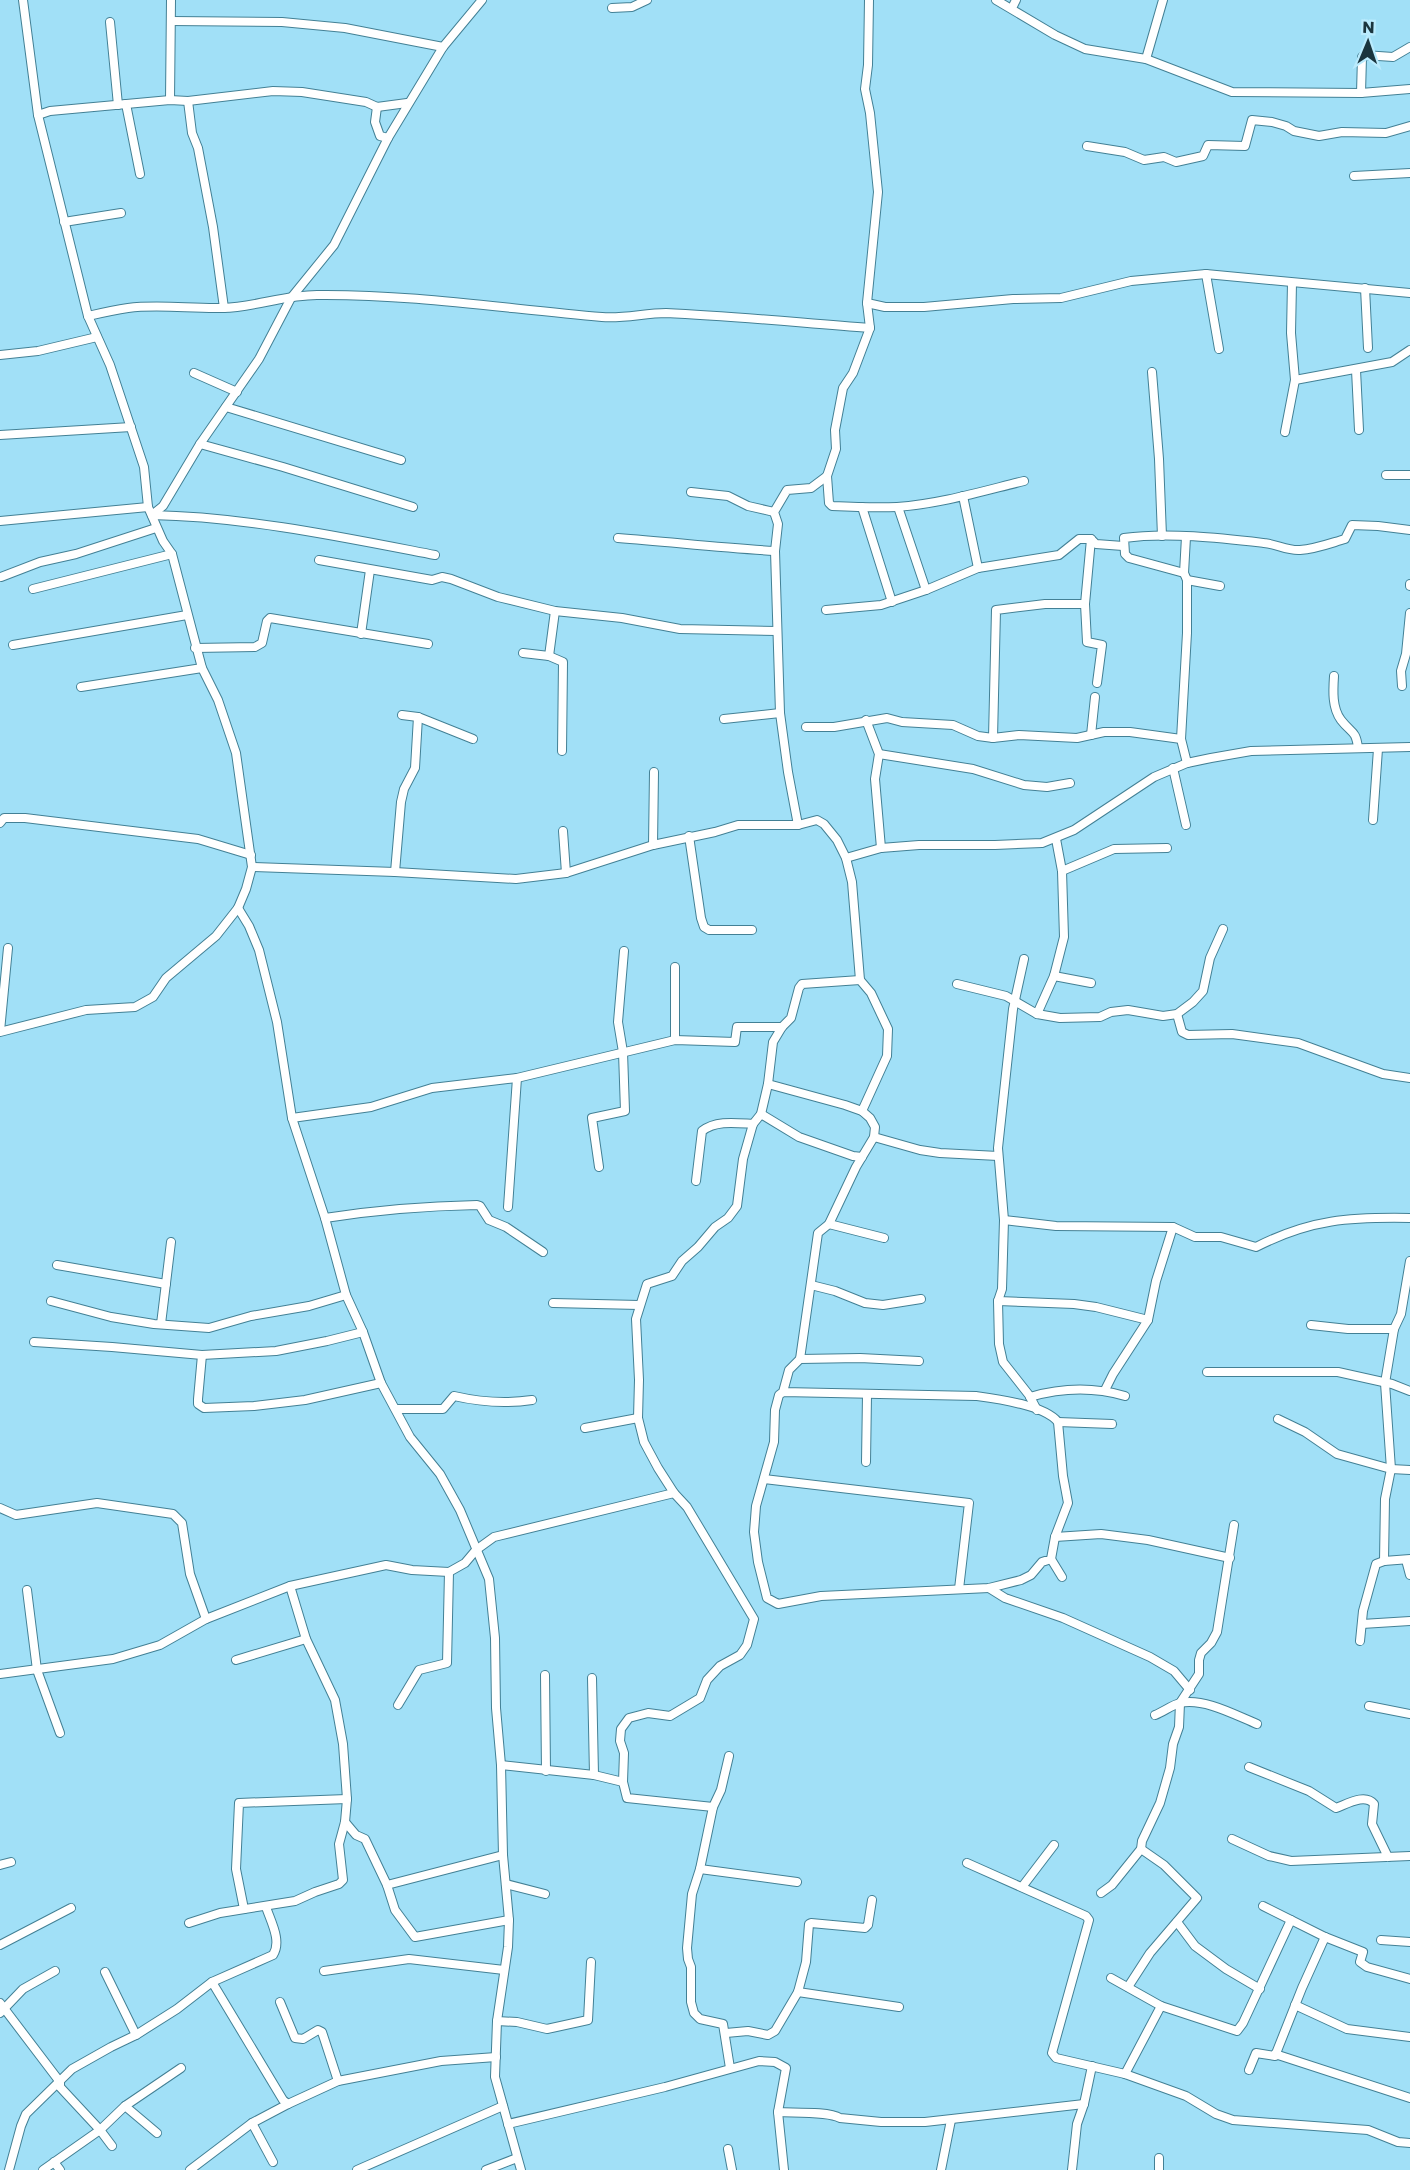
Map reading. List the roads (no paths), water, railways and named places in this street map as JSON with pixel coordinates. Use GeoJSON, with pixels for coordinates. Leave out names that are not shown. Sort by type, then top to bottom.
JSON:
{"type":"FeatureCollection","features":[{"type":"Feature","properties":{"kind":"street"},"geometry":{"type":"LineString","coordinates":[[8,948],[0,1031],[86,1010],[135,1007],[153,998],[166,978],[216,936],[238,908],[252,867],[236,753],[218,700],[195,648],[172,554],[156,528],[150,511],[144,467],[110,365],[88,316],[38,115],[23,0]]}},
{"type":"Feature","properties":{"kind":"street"},"geometry":{"type":"LineString","coordinates":[[170,100],[171,0]]}},
{"type":"Feature","properties":{"kind":"street"},"geometry":{"type":"LineString","coordinates":[[150,511],[164,506],[200,444],[259,359],[291,298],[334,245],[408,103],[442,47],[482,0]]}},
{"type":"Feature","properties":{"kind":"street"},"geometry":{"type":"LineString","coordinates":[[612,8],[632,7],[647,0]]}},
{"type":"Feature","properties":{"kind":"street"},"geometry":{"type":"LineString","coordinates":[[869,0],[868,65],[865,89],[870,113],[878,192],[867,303],[870,328],[853,373],[843,388],[835,429],[836,449],[827,476],[830,503],[832,506],[898,507],[963,496],[1024,481]]}},
{"type":"Feature","properties":{"kind":"street"},"geometry":{"type":"LineString","coordinates":[[996,0],[1055,35],[1085,49],[1146,59],[1232,92],[1361,93],[1410,89]]}},
{"type":"Feature","properties":{"kind":"street"},"geometry":{"type":"LineString","coordinates":[[1012,8],[1016,0]]}},
{"type":"Feature","properties":{"kind":"street"},"geometry":{"type":"LineString","coordinates":[[1146,59],[1163,0]]}},
{"type":"Feature","properties":{"kind":"street"},"geometry":{"type":"LineString","coordinates":[[171,21],[282,22],[345,28],[442,47]]}},
{"type":"Feature","properties":{"kind":"street"},"geometry":{"type":"LineString","coordinates":[[110,22],[122,105],[140,174]]}},
{"type":"Feature","properties":{"kind":"street"},"geometry":{"type":"LineString","coordinates":[[1361,93],[1362,57],[1393,57],[1410,47]]}},
{"type":"Feature","properties":{"kind":"street"},"geometry":{"type":"LineString","coordinates":[[38,115],[50,111],[170,100],[188,101],[273,91],[302,92],[366,102],[377,107],[408,103]]}},
{"type":"Feature","properties":{"kind":"street"},"geometry":{"type":"LineString","coordinates":[[188,101],[192,133],[198,148],[213,227],[224,308]]}},
{"type":"Feature","properties":{"kind":"street"},"geometry":{"type":"LineString","coordinates":[[377,107],[375,122],[380,136],[388,138]]}},
{"type":"Feature","properties":{"kind":"street"},"geometry":{"type":"LineString","coordinates":[[1087,146],[1125,152],[1144,160],[1164,157],[1176,162],[1203,156],[1208,145],[1245,146],[1252,120],[1286,126],[1294,131],[1319,136],[1342,132],[1386,133],[1410,126]]}},
{"type":"Feature","properties":{"kind":"street"},"geometry":{"type":"LineString","coordinates":[[1354,176],[1410,173]]}},
{"type":"Feature","properties":{"kind":"street"},"geometry":{"type":"LineString","coordinates":[[64,222],[121,213]]}},
{"type":"Feature","properties":{"kind":"street"},"geometry":{"type":"LineString","coordinates":[[867,303],[885,307],[924,307],[1013,298],[1061,298],[1131,281],[1206,274],[1250,277],[1292,284],[1410,293]]}},
{"type":"Feature","properties":{"kind":"street"},"geometry":{"type":"LineString","coordinates":[[1206,274],[1219,349]]}},
{"type":"Feature","properties":{"kind":"street"},"geometry":{"type":"LineString","coordinates":[[1285,432],[1295,380],[1291,333],[1292,284]]}},
{"type":"Feature","properties":{"kind":"street"},"geometry":{"type":"LineString","coordinates":[[1365,288],[1368,348]]}},
{"type":"Feature","properties":{"kind":"street"},"geometry":{"type":"LineString","coordinates":[[88,316],[129,308],[224,308],[255,306],[313,295],[357,295],[500,306],[605,318],[651,313],[713,315],[870,328]]}},
{"type":"Feature","properties":{"kind":"street"},"geometry":{"type":"LineString","coordinates":[[0,355],[38,351],[97,337]]}},
{"type":"Feature","properties":{"kind":"street"},"geometry":{"type":"LineString","coordinates":[[1295,380],[1392,362],[1410,350]]}},
{"type":"Feature","properties":{"kind":"street"},"geometry":{"type":"LineString","coordinates":[[1356,370],[1359,430]]}},
{"type":"Feature","properties":{"kind":"street"},"geometry":{"type":"LineString","coordinates":[[1152,372],[1162,536]]}},
{"type":"Feature","properties":{"kind":"street"},"geometry":{"type":"LineString","coordinates":[[194,373],[237,392]]}},
{"type":"Feature","properties":{"kind":"street"},"geometry":{"type":"LineString","coordinates":[[226,407],[401,460]]}},
{"type":"Feature","properties":{"kind":"street"},"geometry":{"type":"LineString","coordinates":[[0,435],[131,427]]}},
{"type":"Feature","properties":{"kind":"street"},"geometry":{"type":"LineString","coordinates":[[200,444],[413,507]]}},
{"type":"Feature","properties":{"kind":"street"},"geometry":{"type":"LineString","coordinates":[[1386,475],[1410,475]]}},
{"type":"Feature","properties":{"kind":"street"},"geometry":{"type":"LineString","coordinates":[[798,825],[780,713],[775,551],[778,524],[774,512],[787,490],[811,488],[827,476]]}},
{"type":"Feature","properties":{"kind":"street"},"geometry":{"type":"LineString","coordinates":[[691,492],[728,496],[748,506],[774,512]]}},
{"type":"Feature","properties":{"kind":"street"},"geometry":{"type":"LineString","coordinates":[[963,496],[978,568]]}},
{"type":"Feature","properties":{"kind":"street"},"geometry":{"type":"LineString","coordinates":[[862,507],[891,602]]}},
{"type":"Feature","properties":{"kind":"street"},"geometry":{"type":"LineString","coordinates":[[898,507],[926,590]]}},
{"type":"Feature","properties":{"kind":"street"},"geometry":{"type":"LineString","coordinates":[[0,521],[150,511],[346,538],[435,555]]}},
{"type":"Feature","properties":{"kind":"street"},"geometry":{"type":"LineString","coordinates":[[1220,586],[1129,558],[1123,546],[1126,537],[1186,537],[1275,544],[1298,550],[1316,548],[1345,539],[1352,525],[1378,525],[1410,530]]}},
{"type":"Feature","properties":{"kind":"street"},"geometry":{"type":"LineString","coordinates":[[1,577],[40,562],[76,554],[156,528]]}},
{"type":"Feature","properties":{"kind":"street"},"geometry":{"type":"LineString","coordinates":[[1186,537],[1187,633],[1181,739],[1187,763]]}},
{"type":"Feature","properties":{"kind":"street"},"geometry":{"type":"LineString","coordinates":[[618,538],[710,548],[775,551]]}},
{"type":"Feature","properties":{"kind":"street"},"geometry":{"type":"LineString","coordinates":[[826,610],[881,605],[926,590],[978,568],[1059,555],[1079,539],[1091,539],[1096,544],[1123,546]]}},
{"type":"Feature","properties":{"kind":"street"},"geometry":{"type":"LineString","coordinates":[[1091,539],[1085,604],[1087,642],[1102,645],[1097,683]]}},
{"type":"Feature","properties":{"kind":"street"},"geometry":{"type":"LineString","coordinates":[[33,589],[172,554]]}},
{"type":"Feature","properties":{"kind":"street"},"geometry":{"type":"LineString","coordinates":[[319,560],[432,580],[442,577],[498,597],[555,611],[622,618],[680,629],[777,631]]}},
{"type":"Feature","properties":{"kind":"street"},"geometry":{"type":"LineString","coordinates":[[361,634],[370,570]]}},
{"type":"Feature","properties":{"kind":"street"},"geometry":{"type":"LineString","coordinates":[[993,738],[996,610],[1046,604],[1085,604]]}},
{"type":"Feature","properties":{"kind":"street"},"geometry":{"type":"LineString","coordinates":[[549,656],[555,611]]}},
{"type":"Feature","properties":{"kind":"street"},"geometry":{"type":"LineString","coordinates":[[1402,686],[1401,670],[1406,654],[1410,613]]}},
{"type":"Feature","properties":{"kind":"street"},"geometry":{"type":"LineString","coordinates":[[13,645],[187,615]]}},
{"type":"Feature","properties":{"kind":"street"},"geometry":{"type":"LineString","coordinates":[[195,648],[255,647],[262,643],[267,621],[270,618],[428,644]]}},
{"type":"Feature","properties":{"kind":"street"},"geometry":{"type":"LineString","coordinates":[[523,653],[549,656],[563,662],[562,751]]}},
{"type":"Feature","properties":{"kind":"street"},"geometry":{"type":"LineString","coordinates":[[81,687],[202,668]]}},
{"type":"Feature","properties":{"kind":"street"},"geometry":{"type":"LineString","coordinates":[[1334,676],[1335,706],[1341,720],[1357,736],[1358,748]]}},
{"type":"Feature","properties":{"kind":"street"},"geometry":{"type":"LineString","coordinates":[[1091,735],[1095,697]]}},
{"type":"Feature","properties":{"kind":"street"},"geometry":{"type":"LineString","coordinates":[[724,719],[780,713]]}},
{"type":"Feature","properties":{"kind":"street"},"geometry":{"type":"LineString","coordinates":[[402,715],[418,717],[473,739]]}},
{"type":"Feature","properties":{"kind":"street"},"geometry":{"type":"LineString","coordinates":[[394,872],[401,801],[404,789],[415,768],[418,717]]}},
{"type":"Feature","properties":{"kind":"street"},"geometry":{"type":"LineString","coordinates":[[806,727],[834,727],[887,718],[902,723],[953,725],[978,736],[993,738],[1019,735],[1077,738],[1104,732],[1130,732],[1181,739]]}},
{"type":"Feature","properties":{"kind":"street"},"geometry":{"type":"LineString","coordinates":[[867,720],[879,754],[875,779],[881,848]]}},
{"type":"Feature","properties":{"kind":"street"},"geometry":{"type":"LineString","coordinates":[[846,858],[881,848],[919,845],[1042,843],[1074,830],[1154,777],[1187,763],[1251,751],[1410,747]]}},
{"type":"Feature","properties":{"kind":"street"},"geometry":{"type":"LineString","coordinates":[[1373,820],[1378,749]]}},
{"type":"Feature","properties":{"kind":"street"},"geometry":{"type":"LineString","coordinates":[[879,754],[973,769],[1024,785],[1047,787],[1070,783]]}},
{"type":"Feature","properties":{"kind":"street"},"geometry":{"type":"LineString","coordinates":[[1173,768],[1186,825]]}},
{"type":"Feature","properties":{"kind":"street"},"geometry":{"type":"LineString","coordinates":[[653,844],[654,772]]}},
{"type":"Feature","properties":{"kind":"street"},"geometry":{"type":"LineString","coordinates":[[0,823],[4,818],[25,818],[198,839],[251,855]]}},
{"type":"Feature","properties":{"kind":"street"},"geometry":{"type":"LineString","coordinates":[[252,867],[516,879],[566,873],[653,844],[715,832],[738,825],[798,825],[816,820],[824,824],[837,840],[846,858],[852,882],[860,980],[871,993],[888,1029],[887,1056],[862,1111]]}},
{"type":"Feature","properties":{"kind":"street"},"geometry":{"type":"LineString","coordinates":[[563,831],[566,873]]}},
{"type":"Feature","properties":{"kind":"street"},"geometry":{"type":"LineString","coordinates":[[689,836],[704,927],[709,930],[752,930]]}},
{"type":"Feature","properties":{"kind":"street"},"geometry":{"type":"LineString","coordinates":[[1037,1014],[1054,976],[1064,937],[1062,871],[1056,839]]}},
{"type":"Feature","properties":{"kind":"street"},"geometry":{"type":"LineString","coordinates":[[1062,871],[1114,849],[1167,848]]}},
{"type":"Feature","properties":{"kind":"street"},"geometry":{"type":"LineString","coordinates":[[238,908],[259,950],[277,1022],[292,1118],[325,1218],[346,1294],[363,1332],[381,1383],[410,1437],[440,1474],[460,1510],[489,1580],[495,1638],[503,1855],[509,1920],[508,1947],[497,2021],[495,2077],[521,2170]]}},
{"type":"Feature","properties":{"kind":"street"},"geometry":{"type":"LineString","coordinates":[[957,984],[1006,996],[1037,1014],[1060,1018],[1100,1017],[1110,1012],[1128,1010],[1163,1016],[1177,1014],[1203,991],[1210,958],[1223,928]]}},
{"type":"Feature","properties":{"kind":"street"},"geometry":{"type":"LineString","coordinates":[[599,1167],[592,1119],[625,1112],[623,1052],[618,1022],[624,951]]}},
{"type":"Feature","properties":{"kind":"street"},"geometry":{"type":"LineString","coordinates":[[1024,958],[1015,1001],[998,1156],[1004,1220],[1002,1289],[998,1301],[999,1344],[1003,1362],[1030,1397],[1037,1410]]}},
{"type":"Feature","properties":{"kind":"street"},"geometry":{"type":"LineString","coordinates":[[675,967],[675,1040]]}},
{"type":"Feature","properties":{"kind":"street"},"geometry":{"type":"LineString","coordinates":[[1054,976],[1092,983]]}},
{"type":"Feature","properties":{"kind":"street"},"geometry":{"type":"LineString","coordinates":[[713,1807],[627,1798],[622,1782],[624,1753],[620,1741],[621,1729],[629,1718],[648,1713],[670,1716],[700,1698],[707,1680],[720,1666],[740,1655],[747,1645],[754,1619],[687,1507],[674,1493],[644,1442],[638,1418],[636,1319],[647,1284],[672,1276],[682,1261],[715,1227],[728,1218],[737,1206],[742,1159],[753,1124],[761,1114],[768,1084],[773,1042],[791,1018],[802,984],[860,980]]}},
{"type":"Feature","properties":{"kind":"street"},"geometry":{"type":"LineString","coordinates":[[1177,1014],[1182,1032],[1188,1035],[1232,1034],[1298,1042],[1383,1074],[1410,1078]]}},
{"type":"Feature","properties":{"kind":"street"},"geometry":{"type":"LineString","coordinates":[[292,1118],[371,1107],[432,1088],[517,1078],[675,1040],[735,1041],[737,1027],[782,1027]]}},
{"type":"Feature","properties":{"kind":"street"},"geometry":{"type":"LineString","coordinates":[[508,1207],[517,1078]]}},
{"type":"Feature","properties":{"kind":"street"},"geometry":{"type":"LineString","coordinates":[[768,1084],[862,1111],[875,1127],[874,1137],[829,1224],[818,1233],[800,1359],[789,1370],[775,1410],[774,1442],[756,1506],[754,1532],[758,1562],[767,1598],[778,1604],[821,1596],[988,1588],[1021,1580],[1031,1575],[1042,1562],[1051,1559]]}},
{"type":"Feature","properties":{"kind":"street"},"geometry":{"type":"LineString","coordinates":[[761,1114],[800,1137],[862,1157]]}},
{"type":"Feature","properties":{"kind":"street"},"geometry":{"type":"LineString","coordinates":[[696,1181],[704,1129],[722,1123],[753,1124]]}},
{"type":"Feature","properties":{"kind":"street"},"geometry":{"type":"LineString","coordinates":[[874,1137],[920,1150],[998,1156]]}},
{"type":"Feature","properties":{"kind":"street"},"geometry":{"type":"LineString","coordinates":[[325,1218],[402,1207],[477,1205],[482,1208],[489,1220],[506,1227],[543,1252]]}},
{"type":"Feature","properties":{"kind":"street"},"geometry":{"type":"LineString","coordinates":[[1004,1220],[1056,1226],[1173,1227],[1195,1237],[1229,1239],[1256,1247],[1278,1236],[1323,1222],[1410,1218]]}},
{"type":"Feature","properties":{"kind":"street"},"geometry":{"type":"LineString","coordinates":[[829,1224],[884,1238]]}},
{"type":"Feature","properties":{"kind":"street"},"geometry":{"type":"LineString","coordinates":[[1105,1390],[1148,1320],[1156,1281],[1173,1227]]}},
{"type":"Feature","properties":{"kind":"street"},"geometry":{"type":"LineString","coordinates":[[161,1324],[171,1242]]}},
{"type":"Feature","properties":{"kind":"street"},"geometry":{"type":"LineString","coordinates":[[1384,1561],[1386,1498],[1391,1469],[1385,1383],[1394,1329],[1401,1314],[1410,1262]]}},
{"type":"Feature","properties":{"kind":"street"},"geometry":{"type":"LineString","coordinates":[[57,1265],[166,1284]]}},
{"type":"Feature","properties":{"kind":"street"},"geometry":{"type":"LineString","coordinates":[[811,1285],[865,1303],[883,1305],[921,1299]]}},
{"type":"Feature","properties":{"kind":"street"},"geometry":{"type":"LineString","coordinates":[[51,1301],[111,1317],[209,1328],[251,1316],[309,1306],[346,1294]]}},
{"type":"Feature","properties":{"kind":"street"},"geometry":{"type":"LineString","coordinates":[[998,1301],[1085,1305],[1148,1320]]}},
{"type":"Feature","properties":{"kind":"street"},"geometry":{"type":"LineString","coordinates":[[553,1303],[639,1305]]}},
{"type":"Feature","properties":{"kind":"street"},"geometry":{"type":"LineString","coordinates":[[1311,1325],[1348,1329],[1394,1329]]}},
{"type":"Feature","properties":{"kind":"street"},"geometry":{"type":"LineString","coordinates":[[34,1342],[202,1355],[276,1351],[363,1332]]}},
{"type":"Feature","properties":{"kind":"street"},"geometry":{"type":"LineString","coordinates":[[202,1355],[198,1404],[204,1408],[254,1406],[305,1400],[381,1383]]}},
{"type":"Feature","properties":{"kind":"street"},"geometry":{"type":"LineString","coordinates":[[800,1359],[860,1358],[919,1361]]}},
{"type":"Feature","properties":{"kind":"street"},"geometry":{"type":"LineString","coordinates":[[1207,1372],[1338,1372],[1410,1391]]}},
{"type":"Feature","properties":{"kind":"street"},"geometry":{"type":"LineString","coordinates":[[1030,1397],[1050,1391],[1105,1390],[1125,1396]]}},
{"type":"Feature","properties":{"kind":"street"},"geometry":{"type":"LineString","coordinates":[[783,1392],[976,1396],[1037,1410],[1050,1415],[1058,1422],[1112,1424]]}},
{"type":"Feature","properties":{"kind":"street"},"geometry":{"type":"LineString","coordinates":[[866,1462],[867,1395]]}},
{"type":"Feature","properties":{"kind":"street"},"geometry":{"type":"LineString","coordinates":[[396,1408],[443,1409],[454,1396],[473,1401],[532,1400]]}},
{"type":"Feature","properties":{"kind":"street"},"geometry":{"type":"LineString","coordinates":[[585,1428],[638,1418]]}},
{"type":"Feature","properties":{"kind":"street"},"geometry":{"type":"LineString","coordinates":[[1278,1419],[1305,1432],[1337,1454],[1391,1469],[1410,1470]]}},
{"type":"Feature","properties":{"kind":"street"},"geometry":{"type":"LineString","coordinates":[[1058,1422],[1068,1503],[1055,1537],[1051,1559],[1062,1577]]}},
{"type":"Feature","properties":{"kind":"street"},"geometry":{"type":"LineString","coordinates":[[764,1479],[969,1503],[959,1589]]}},
{"type":"Feature","properties":{"kind":"street"},"geometry":{"type":"LineString","coordinates":[[0,1674],[113,1659],[160,1645],[206,1619],[290,1586],[386,1565],[412,1570],[449,1572],[465,1563],[476,1550],[494,1537],[674,1493]]}},
{"type":"Feature","properties":{"kind":"street"},"geometry":{"type":"LineString","coordinates":[[0,1508],[16,1515],[97,1503],[173,1514],[182,1523],[190,1574],[206,1619]]}},
{"type":"Feature","properties":{"kind":"street"},"geometry":{"type":"LineString","coordinates":[[1155,1716],[1180,1703],[1190,1690],[1199,1674],[1201,1653],[1211,1643],[1217,1632],[1234,1525]]}},
{"type":"Feature","properties":{"kind":"street"},"geometry":{"type":"LineString","coordinates":[[1055,1537],[1101,1534],[1149,1540],[1230,1558]]}},
{"type":"Feature","properties":{"kind":"street"},"geometry":{"type":"LineString","coordinates":[[1360,1641],[1363,1611],[1376,1564],[1384,1561],[1408,1560],[1410,1575]]}},
{"type":"Feature","properties":{"kind":"street"},"geometry":{"type":"LineString","coordinates":[[398,1705],[419,1670],[447,1663],[449,1572]]}},
{"type":"Feature","properties":{"kind":"street"},"geometry":{"type":"LineString","coordinates":[[189,1923],[220,1913],[295,1901],[339,1884],[343,1880],[339,1844],[345,1822],[347,1799],[343,1744],[335,1700],[306,1639],[290,1586]]}},
{"type":"Feature","properties":{"kind":"street"},"geometry":{"type":"LineString","coordinates":[[988,1588],[1005,1598],[1063,1618],[1150,1657],[1174,1671],[1190,1690]]}},
{"type":"Feature","properties":{"kind":"street"},"geometry":{"type":"LineString","coordinates":[[27,1590],[38,1670],[60,1733]]}},
{"type":"Feature","properties":{"kind":"street"},"geometry":{"type":"LineString","coordinates":[[1362,1624],[1410,1621]]}},
{"type":"Feature","properties":{"kind":"street"},"geometry":{"type":"LineString","coordinates":[[236,1660],[306,1639]]}},
{"type":"Feature","properties":{"kind":"street"},"geometry":{"type":"LineString","coordinates":[[545,1675],[546,1771]]}},
{"type":"Feature","properties":{"kind":"street"},"geometry":{"type":"LineString","coordinates":[[592,1678],[594,1774]]}},
{"type":"Feature","properties":{"kind":"street"},"geometry":{"type":"LineString","coordinates":[[1180,1703],[1212,1707],[1257,1724]]}},
{"type":"Feature","properties":{"kind":"street"},"geometry":{"type":"LineString","coordinates":[[1101,1893],[1118,1878],[1141,1849],[1142,1841],[1160,1803],[1170,1768],[1173,1744],[1179,1727],[1180,1703]]}},
{"type":"Feature","properties":{"kind":"street"},"geometry":{"type":"LineString","coordinates":[[1369,1706],[1410,1713]]}},
{"type":"Feature","properties":{"kind":"street"},"geometry":{"type":"LineString","coordinates":[[729,1756],[713,1807],[700,1869],[692,1894],[687,1948],[688,1959],[692,1967],[691,2002],[694,2013],[700,2019],[723,2024],[730,2068]]}},
{"type":"Feature","properties":{"kind":"street"},"geometry":{"type":"LineString","coordinates":[[501,1765],[594,1774],[622,1782]]}},
{"type":"Feature","properties":{"kind":"street"},"geometry":{"type":"LineString","coordinates":[[1249,1767],[1309,1791],[1336,1808],[1365,1799],[1371,1800],[1374,1804],[1372,1824],[1388,1857]]}},
{"type":"Feature","properties":{"kind":"street"},"geometry":{"type":"LineString","coordinates":[[244,1909],[236,1869],[239,1803],[347,1799]]}},
{"type":"Feature","properties":{"kind":"street"},"geometry":{"type":"LineString","coordinates":[[345,1822],[356,1835],[365,1839],[387,1885],[395,1910],[415,1937],[509,1920]]}},
{"type":"Feature","properties":{"kind":"street"},"geometry":{"type":"LineString","coordinates":[[1232,1839],[1269,1856],[1291,1861],[1410,1856]]}},
{"type":"Feature","properties":{"kind":"street"},"geometry":{"type":"LineString","coordinates":[[1022,1887],[1054,1845]]}},
{"type":"Feature","properties":{"kind":"street"},"geometry":{"type":"LineString","coordinates":[[1128,1987],[1150,1953],[1197,1898],[1164,1865],[1141,1849]]}},
{"type":"Feature","properties":{"kind":"street"},"geometry":{"type":"LineString","coordinates":[[387,1885],[503,1855]]}},
{"type":"Feature","properties":{"kind":"street"},"geometry":{"type":"LineString","coordinates":[[0,1866],[11,1862]]}},
{"type":"Feature","properties":{"kind":"street"},"geometry":{"type":"LineString","coordinates":[[967,1863],[1086,1916],[1089,1920],[1052,2053],[1056,2058],[1125,2074],[1186,2096],[1216,2114],[1233,2120],[1368,2130],[1398,2142],[1410,2143]]}},
{"type":"Feature","properties":{"kind":"street"},"geometry":{"type":"LineString","coordinates":[[700,1869],[797,1882]]}},
{"type":"Feature","properties":{"kind":"street"},"geometry":{"type":"LineString","coordinates":[[506,1884],[545,1894]]}},
{"type":"Feature","properties":{"kind":"street"},"geometry":{"type":"LineString","coordinates":[[726,2033],[748,2031],[772,2035],[798,1992],[806,1962],[809,1924],[865,1928],[868,1925],[872,1900]]}},
{"type":"Feature","properties":{"kind":"street"},"geometry":{"type":"LineString","coordinates":[[1263,1906],[1325,1937],[1363,1952],[1360,1962],[1367,1967],[1410,1979]]}},
{"type":"Feature","properties":{"kind":"street"},"geometry":{"type":"LineString","coordinates":[[9,2170],[26,2114],[72,2069],[111,2046],[136,2035],[212,1983],[273,1955],[277,1949],[277,1939],[266,1907]]}},
{"type":"Feature","properties":{"kind":"street"},"geometry":{"type":"LineString","coordinates":[[0,1945],[71,1908]]}},
{"type":"Feature","properties":{"kind":"street"},"geometry":{"type":"LineString","coordinates":[[1112,1978],[1161,2006],[1237,2031],[1260,1989],[1291,1920]]}},
{"type":"Feature","properties":{"kind":"street"},"geometry":{"type":"LineString","coordinates":[[1177,1922],[1195,1946],[1226,1969],[1260,1989]]}},
{"type":"Feature","properties":{"kind":"street"},"geometry":{"type":"LineString","coordinates":[[1249,2070],[1256,2054],[1273,2057],[1275,2054],[1325,1937]]}},
{"type":"Feature","properties":{"kind":"street"},"geometry":{"type":"LineString","coordinates":[[1381,1940],[1410,1942]]}},
{"type":"Feature","properties":{"kind":"street"},"geometry":{"type":"LineString","coordinates":[[324,1971],[409,1959],[504,1970]]}},
{"type":"Feature","properties":{"kind":"street"},"geometry":{"type":"LineString","coordinates":[[497,2021],[517,2022],[547,2029],[588,2020],[591,1962]]}},
{"type":"Feature","properties":{"kind":"street"},"geometry":{"type":"LineString","coordinates":[[55,1971],[23,1989],[2,2008],[60,2082],[60,2087],[112,2146]]}},
{"type":"Feature","properties":{"kind":"street"},"geometry":{"type":"LineString","coordinates":[[105,1972],[136,2035]]}},
{"type":"Feature","properties":{"kind":"street"},"geometry":{"type":"LineString","coordinates":[[212,1983],[283,2100],[288,2104]]}},
{"type":"Feature","properties":{"kind":"street"},"geometry":{"type":"LineString","coordinates":[[798,1992],[900,2007]]}},
{"type":"Feature","properties":{"kind":"street"},"geometry":{"type":"LineString","coordinates":[[280,2002],[295,2038],[303,2039],[318,2030],[322,2032],[338,2081]]}},
{"type":"Feature","properties":{"kind":"street"},"geometry":{"type":"LineString","coordinates":[[1125,2074],[1161,2006]]}},
{"type":"Feature","properties":{"kind":"street"},"geometry":{"type":"LineString","coordinates":[[1295,2006],[1347,2029],[1410,2037]]}},
{"type":"Feature","properties":{"kind":"street"},"geometry":{"type":"LineString","coordinates":[[1275,2054],[1410,2098]]}},
{"type":"Feature","properties":{"kind":"street"},"geometry":{"type":"LineString","coordinates":[[190,2170],[252,2123],[338,2081],[441,2061],[495,2057]]}},
{"type":"Feature","properties":{"kind":"street"},"geometry":{"type":"LineString","coordinates":[[508,2124],[665,2087],[759,2061],[775,2062],[786,2067],[778,2112],[784,2170]]}},
{"type":"Feature","properties":{"kind":"street"},"geometry":{"type":"LineString","coordinates":[[1072,2170],[1077,2124],[1092,2066]]}},
{"type":"Feature","properties":{"kind":"street"},"geometry":{"type":"LineString","coordinates":[[43,2170],[100,2130],[124,2106],[181,2068]]}},
{"type":"Feature","properties":{"kind":"street"},"geometry":{"type":"LineString","coordinates":[[778,2112],[825,2114],[840,2118],[881,2122],[925,2122],[1084,2104]]}},
{"type":"Feature","properties":{"kind":"street"},"geometry":{"type":"LineString","coordinates":[[124,2106],[158,2133]]}},
{"type":"Feature","properties":{"kind":"street"},"geometry":{"type":"LineString","coordinates":[[357,2170],[503,2106]]}},
{"type":"Feature","properties":{"kind":"street"},"geometry":{"type":"LineString","coordinates":[[941,2170],[951,2120]]}},
{"type":"Feature","properties":{"kind":"street"},"geometry":{"type":"LineString","coordinates":[[252,2123],[273,2162]]}},
{"type":"Feature","properties":{"kind":"street"},"geometry":{"type":"LineString","coordinates":[[728,2149],[732,2170]]}},
{"type":"Feature","properties":{"kind":"street"},"geometry":{"type":"LineString","coordinates":[[486,2170],[518,2158]]}},
{"type":"Feature","properties":{"kind":"street"},"geometry":{"type":"LineString","coordinates":[[1159,2158],[1159,2170]]}},
{"type":"Feature","properties":{"kind":"street"},"geometry":{"type":"LineString","coordinates":[[54,2162],[60,2170]]}}]}
